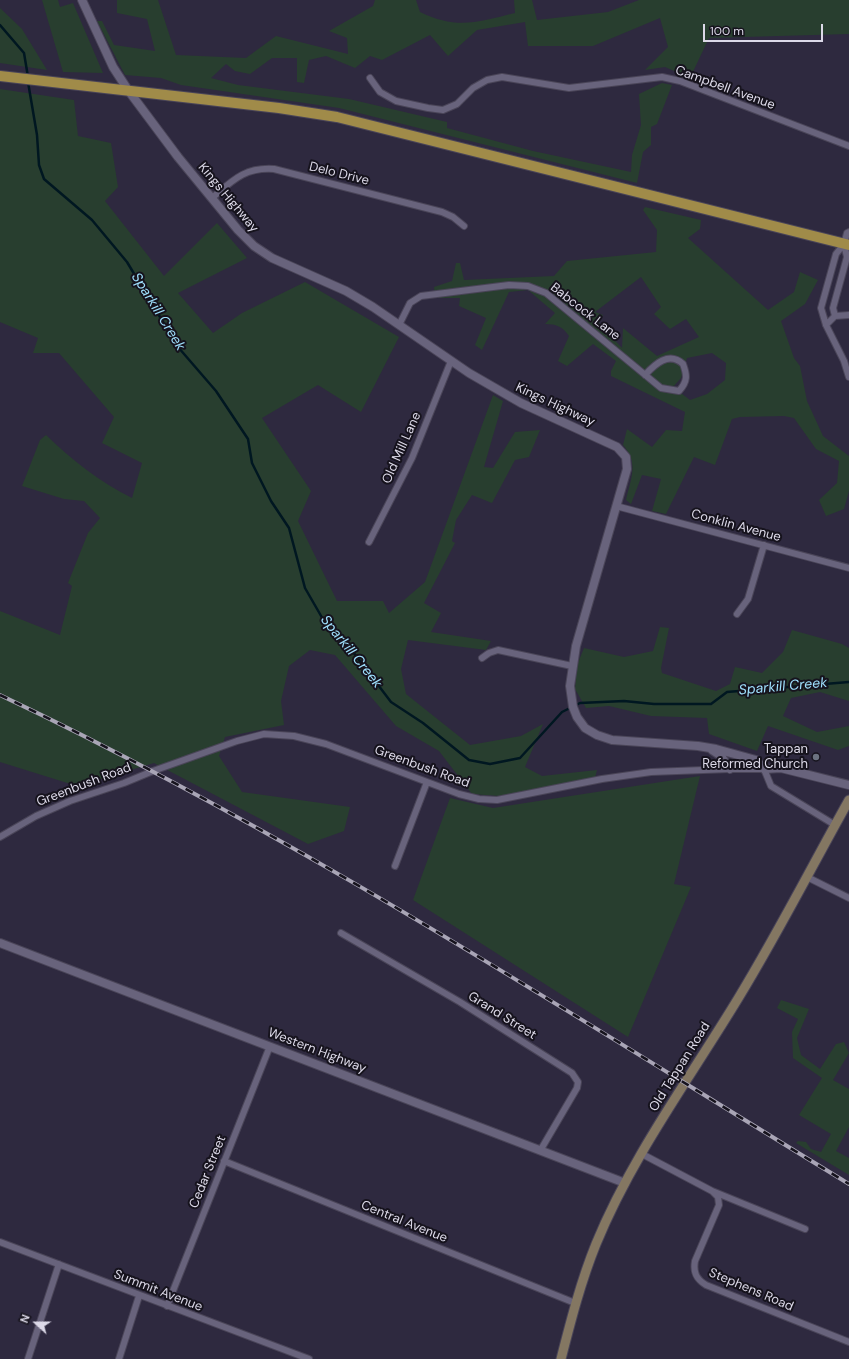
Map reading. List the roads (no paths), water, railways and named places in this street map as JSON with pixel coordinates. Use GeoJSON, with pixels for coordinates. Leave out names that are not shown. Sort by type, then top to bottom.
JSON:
{"type":"FeatureCollection","features":[{"type":"Feature","properties":{"kind":"main road"},"geometry":{"type":"LineString","coordinates":[[0,76],[279,108],[337,117],[846,245]]}},
{"type":"Feature","properties":{"kind":"main road","name":"Old Tappan Road"},"geometry":{"type":"LineString","coordinates":[[561,1359],[575,1303],[596,1244],[624,1183],[740,995],[849,800]]}},
{"type":"Feature","properties":{"kind":"street","name":"Kings Highway"},"geometry":{"type":"LineString","coordinates":[[82,0],[113,67],[128,90],[178,157],[254,246],[272,258],[346,291],[451,361],[520,403],[617,447],[626,457],[627,469],[580,628],[572,666],[570,686],[573,707],[577,717],[585,728],[597,735],[612,740],[708,748],[756,760],[764,769]]}},
{"type":"Feature","properties":{"kind":"street","name":"Campbell Avenue"},"geometry":{"type":"LineString","coordinates":[[370,78],[380,92],[396,101],[444,110],[457,104],[473,88],[487,80],[502,77],[569,88],[662,78],[680,81],[849,146]]}},
{"type":"Feature","properties":{"kind":"street","name":"Delo Drive"},"geometry":{"type":"LineString","coordinates":[[212,198],[247,172],[261,168],[274,169],[442,212],[453,217],[464,226]]}},
{"type":"Feature","properties":{"kind":"street"},"geometry":{"type":"LineString","coordinates":[[835,316],[833,308],[847,257],[846,245],[847,233],[849,232]]}},
{"type":"Feature","properties":{"kind":"street"},"geometry":{"type":"LineString","coordinates":[[846,245],[836,254],[821,308],[826,325],[844,361],[849,377]]}},
{"type":"Feature","properties":{"kind":"street","name":"Babcock Lane"},"geometry":{"type":"LineString","coordinates":[[399,325],[410,303],[421,296],[509,285],[528,286],[546,293],[645,375],[661,388],[679,390],[685,384],[687,374],[683,364],[673,358],[664,359],[654,364],[645,375]]}},
{"type":"Feature","properties":{"kind":"street"},"geometry":{"type":"LineString","coordinates":[[826,325],[835,316],[849,315]]}},
{"type":"Feature","properties":{"kind":"street","name":"Old Mill Lane"},"geometry":{"type":"LineString","coordinates":[[369,542],[412,458],[451,361]]}},
{"type":"Feature","properties":{"kind":"street","name":"Conklin Avenue"},"geometry":{"type":"LineString","coordinates":[[616,506],[849,568]]}},
{"type":"Feature","properties":{"kind":"street"},"geometry":{"type":"LineString","coordinates":[[737,614],[748,599],[764,545]]}},
{"type":"Feature","properties":{"kind":"street"},"geometry":{"type":"LineString","coordinates":[[482,658],[489,653],[498,650],[572,666]]}},
{"type":"Feature","properties":{"kind":"street","name":"Greenbush Road"},"geometry":{"type":"LineString","coordinates":[[0,837],[36,816],[70,800],[124,783],[236,741],[264,734],[294,736],[326,744],[459,794],[479,799],[496,800],[602,779],[651,772],[730,768],[764,769]]}},
{"type":"Feature","properties":{"kind":"street"},"geometry":{"type":"LineString","coordinates":[[708,748],[721,756],[730,768]]}},
{"type":"Feature","properties":{"kind":"street"},"geometry":{"type":"LineString","coordinates":[[835,825],[770,786],[764,769],[781,768],[849,785]]}},
{"type":"Feature","properties":{"kind":"street"},"geometry":{"type":"LineString","coordinates":[[395,866],[427,782]]}},
{"type":"Feature","properties":{"kind":"street"},"geometry":{"type":"LineString","coordinates":[[807,877],[849,898]]}},
{"type":"Feature","properties":{"kind":"street","name":"Grand Street"},"geometry":{"type":"LineString","coordinates":[[341,933],[460,1002],[572,1073],[578,1082],[577,1088],[540,1151]]}},
{"type":"Feature","properties":{"kind":"street","name":"Western Highway"},"geometry":{"type":"LineString","coordinates":[[0,943],[624,1183]]}},
{"type":"Feature","properties":{"kind":"street","name":"Cedar Street"},"geometry":{"type":"LineString","coordinates":[[166,1306],[270,1046]]}},
{"type":"Feature","properties":{"kind":"street"},"geometry":{"type":"LineString","coordinates":[[642,1154],[712,1191],[805,1229]]}},
{"type":"Feature","properties":{"kind":"street","name":"Central Avenue"},"geometry":{"type":"LineString","coordinates":[[224,1161],[575,1303]]}},
{"type":"Feature","properties":{"kind":"street","name":"Stephens Road"},"geometry":{"type":"LineString","coordinates":[[712,1191],[718,1197],[719,1205],[694,1261],[694,1268],[698,1280],[706,1285],[849,1342]]}},
{"type":"Feature","properties":{"kind":"street","name":"Summit Avenue"},"geometry":{"type":"LineString","coordinates":[[0,1242],[139,1296],[309,1359]]}},
{"type":"Feature","properties":{"kind":"street"},"geometry":{"type":"LineString","coordinates":[[28,1359],[59,1264]]}},
{"type":"Feature","properties":{"kind":"street"},"geometry":{"type":"LineString","coordinates":[[119,1359],[139,1296]]}},
{"type":"Feature","properties":{"kind":"waterway","name":"Sparkill Creek"},"geometry":{"type":"LineString","coordinates":[[0,25],[24,53],[28,77]]}},
{"type":"Feature","properties":{"kind":"waterway","name":"Sparkill Creek"},"geometry":{"type":"LineString","coordinates":[[28,82],[37,135],[39,165],[44,179],[92,220],[127,262],[178,347],[216,391],[248,439],[252,463],[271,501],[289,528],[305,588],[328,628],[350,648],[391,702],[423,723],[469,760],[490,764],[520,758],[562,712],[580,703],[624,701],[654,704],[711,704],[727,692],[849,682]]}},
{"type":"Feature","properties":{"kind":"railway"},"geometry":{"type":"LineString","coordinates":[[0,695],[110,749],[325,866],[536,991],[849,1184]]}},
{"type":"Feature","properties":{"kind":"place","name":"Tappan Reformed Church"},"geometry":{"type":"Point","coordinates":[816,757]}}]}
